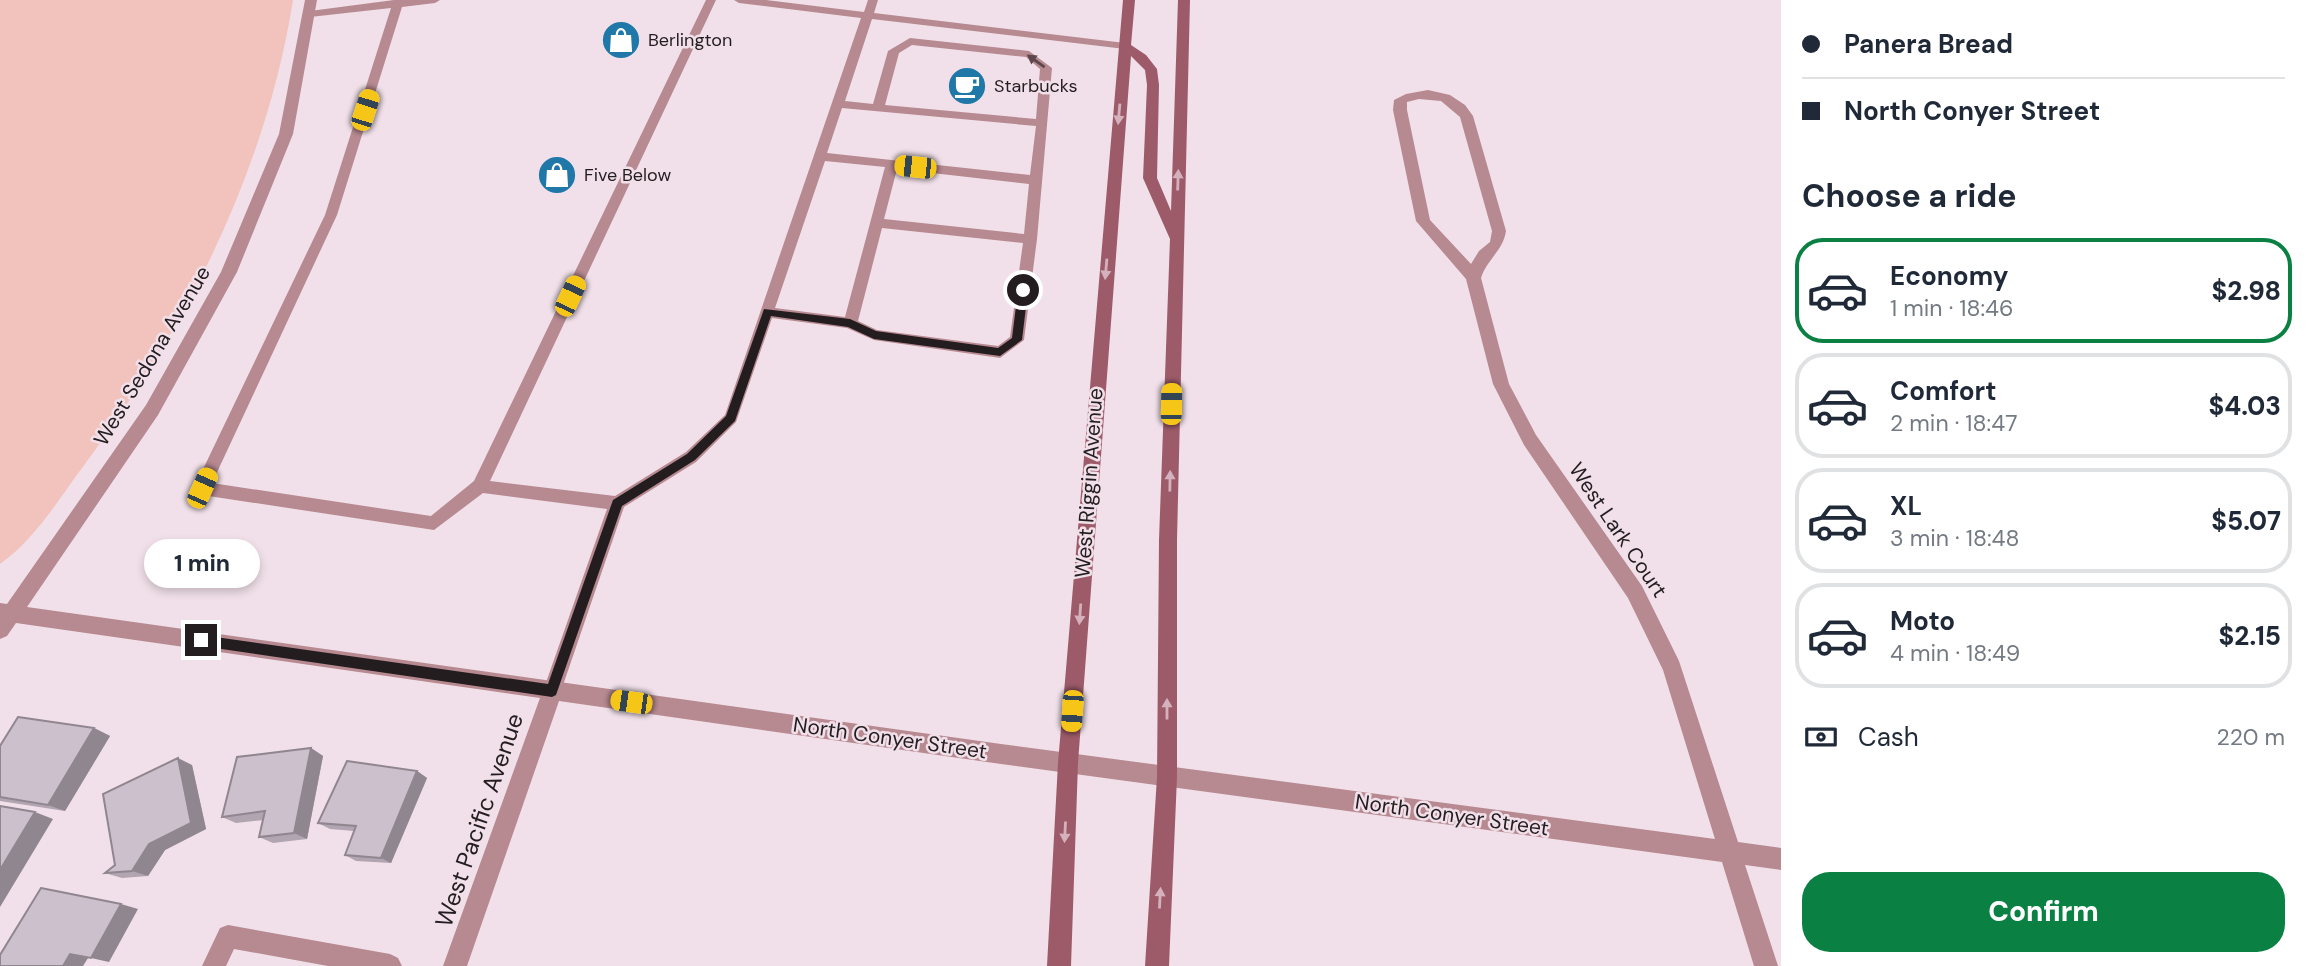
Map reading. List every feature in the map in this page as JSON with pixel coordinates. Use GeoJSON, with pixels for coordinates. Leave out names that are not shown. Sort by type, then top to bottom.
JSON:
{"type":"FeatureCollection","features":[{"type":"Feature","properties":{"kind":"main road","name":"West Riggin Avenue"},"geometry":{"type":"LineString","coordinates":[[1059,966],[1068,763],[1129,0]]}},
{"type":"Feature","properties":{"kind":"main road"},"geometry":{"type":"LineString","coordinates":[[1157,966],[1167,777],[1168,540],[1184,0]]}},
{"type":"Feature","properties":{"kind":"main road"},"geometry":{"type":"LineString","coordinates":[[1125,46],[1142,58],[1150,69],[1153,85],[1150,178],[1175,242]]}},
{"type":"Feature","properties":{"kind":"street","name":"West Sedona Avenue"},"geometry":{"type":"LineString","coordinates":[[4,619],[152,410],[229,272],[286,134],[311,7]]}},
{"type":"Feature","properties":{"kind":"street","name":"West Lark Court"},"geometry":{"type":"LineString","coordinates":[[1473,278],[1478,262],[1485,252],[1497,244],[1499,231],[1466,116],[1460,105],[1446,97],[1412,95],[1401,100],[1399,110],[1423,221],[1432,235],[1462,260],[1473,278],[1501,384],[1530,440],[1635,592],[1655,628],[1672,668],[1766,966]]}},
{"type":"Feature","properties":{"kind":"street","name":"North Conyer Street"},"geometry":{"type":"LineString","coordinates":[[4,619],[1781,859]]}},
{"type":"Feature","properties":{"kind":"street","name":"West Pacific Avenue"},"geometry":{"type":"LineString","coordinates":[[455,966],[552,691]]}},
{"type":"Feature","properties":{"kind":"street"},"geometry":{"type":"LineString","coordinates":[[214,966],[228,936],[390,966]]}},
{"type":"Feature","properties":{"kind":"lane"},"geometry":{"type":"LineString","coordinates":[[311,7],[435,0]]}},
{"type":"Feature","properties":{"kind":"lane"},"geometry":{"type":"LineString","coordinates":[[399,2],[331,215],[202,488],[434,523],[480,486],[712,0]]}},
{"type":"Feature","properties":{"kind":"lane"},"geometry":{"type":"LineString","coordinates":[[739,0],[870,7],[1125,46]]}},
{"type":"Feature","properties":{"kind":"lane"},"geometry":{"type":"LineString","coordinates":[[480,486],[617,503],[691,457],[731,418],[870,7]]}},
{"type":"Feature","properties":{"kind":"lane"},"geometry":{"type":"LineString","coordinates":[[768,312],[850,323],[874,335],[1000,352],[1017,340],[1030,239],[1046,68],[1029,54],[910,41],[894,51],[878,108]]}},
{"type":"Feature","properties":{"kind":"lane"},"geometry":{"type":"LineString","coordinates":[[837,104],[1042,123]]}},
{"type":"Feature","properties":{"kind":"lane"},"geometry":{"type":"LineString","coordinates":[[819,156],[1035,180]]}},
{"type":"Feature","properties":{"kind":"lane"},"geometry":{"type":"LineString","coordinates":[[850,323],[892,164]]}},
{"type":"Feature","properties":{"kind":"lane"},"geometry":{"type":"LineString","coordinates":[[877,223],[1030,239]]}},
{"type":"Feature","properties":{"kind":"lane"},"geometry":{"type":"LineString","coordinates":[[552,691],[617,503]]}},
{"type":"Feature","properties":{"kind":"shaded area"},"geometry":{"type":"Polygon","coordinates":[[[0,0],[293,0],[280,64],[242,187],[187,304],[120,415],[54,507],[24,543],[0,564],[0,0]]]}},
{"type":"Feature","properties":{"kind":"building"},"geometry":{"type":"Polygon","coordinates":[[[18,717],[94,728],[48,805],[0,797],[0,746],[18,717]]]}},
{"type":"Feature","properties":{"kind":"building"},"geometry":{"type":"Polygon","coordinates":[[[311,748],[294,833],[259,837],[265,811],[222,817],[237,757],[311,748]]]}},
{"type":"Feature","properties":{"kind":"building"},"geometry":{"type":"Polygon","coordinates":[[[178,758],[191,823],[149,844],[132,871],[105,873],[115,865],[103,794],[178,758]]]}},
{"type":"Feature","properties":{"kind":"building"},"geometry":{"type":"Polygon","coordinates":[[[347,761],[417,771],[381,858],[345,855],[356,826],[318,823],[347,761]]]}},
{"type":"Feature","properties":{"kind":"building"},"geometry":{"type":"Polygon","coordinates":[[[0,806],[35,812],[0,870],[0,806]]]}},
{"type":"Feature","properties":{"kind":"building"},"geometry":{"type":"Polygon","coordinates":[[[41,888],[121,904],[91,958],[70,954],[63,966],[0,966],[0,955],[41,888]]]}},
{"type":"Feature","properties":{"kind":"place","name":"Berlington"},"geometry":{"type":"Point","coordinates":[621,40]}},
{"type":"Feature","properties":{"kind":"place","name":"Starbucks"},"geometry":{"type":"Point","coordinates":[967,86]}},
{"type":"Feature","properties":{"kind":"place","name":"Five Below"},"geometry":{"type":"Point","coordinates":[557,175]}},
{"type":"Feature","properties":{"kind":"route"},"geometry":{"type":"LineString","coordinates":[[201,640],[552,691],[617,503],[691,457],[731,418],[768,312],[850,323],[874,335],[1000,352],[1017,340],[1023,290]]}}]}
